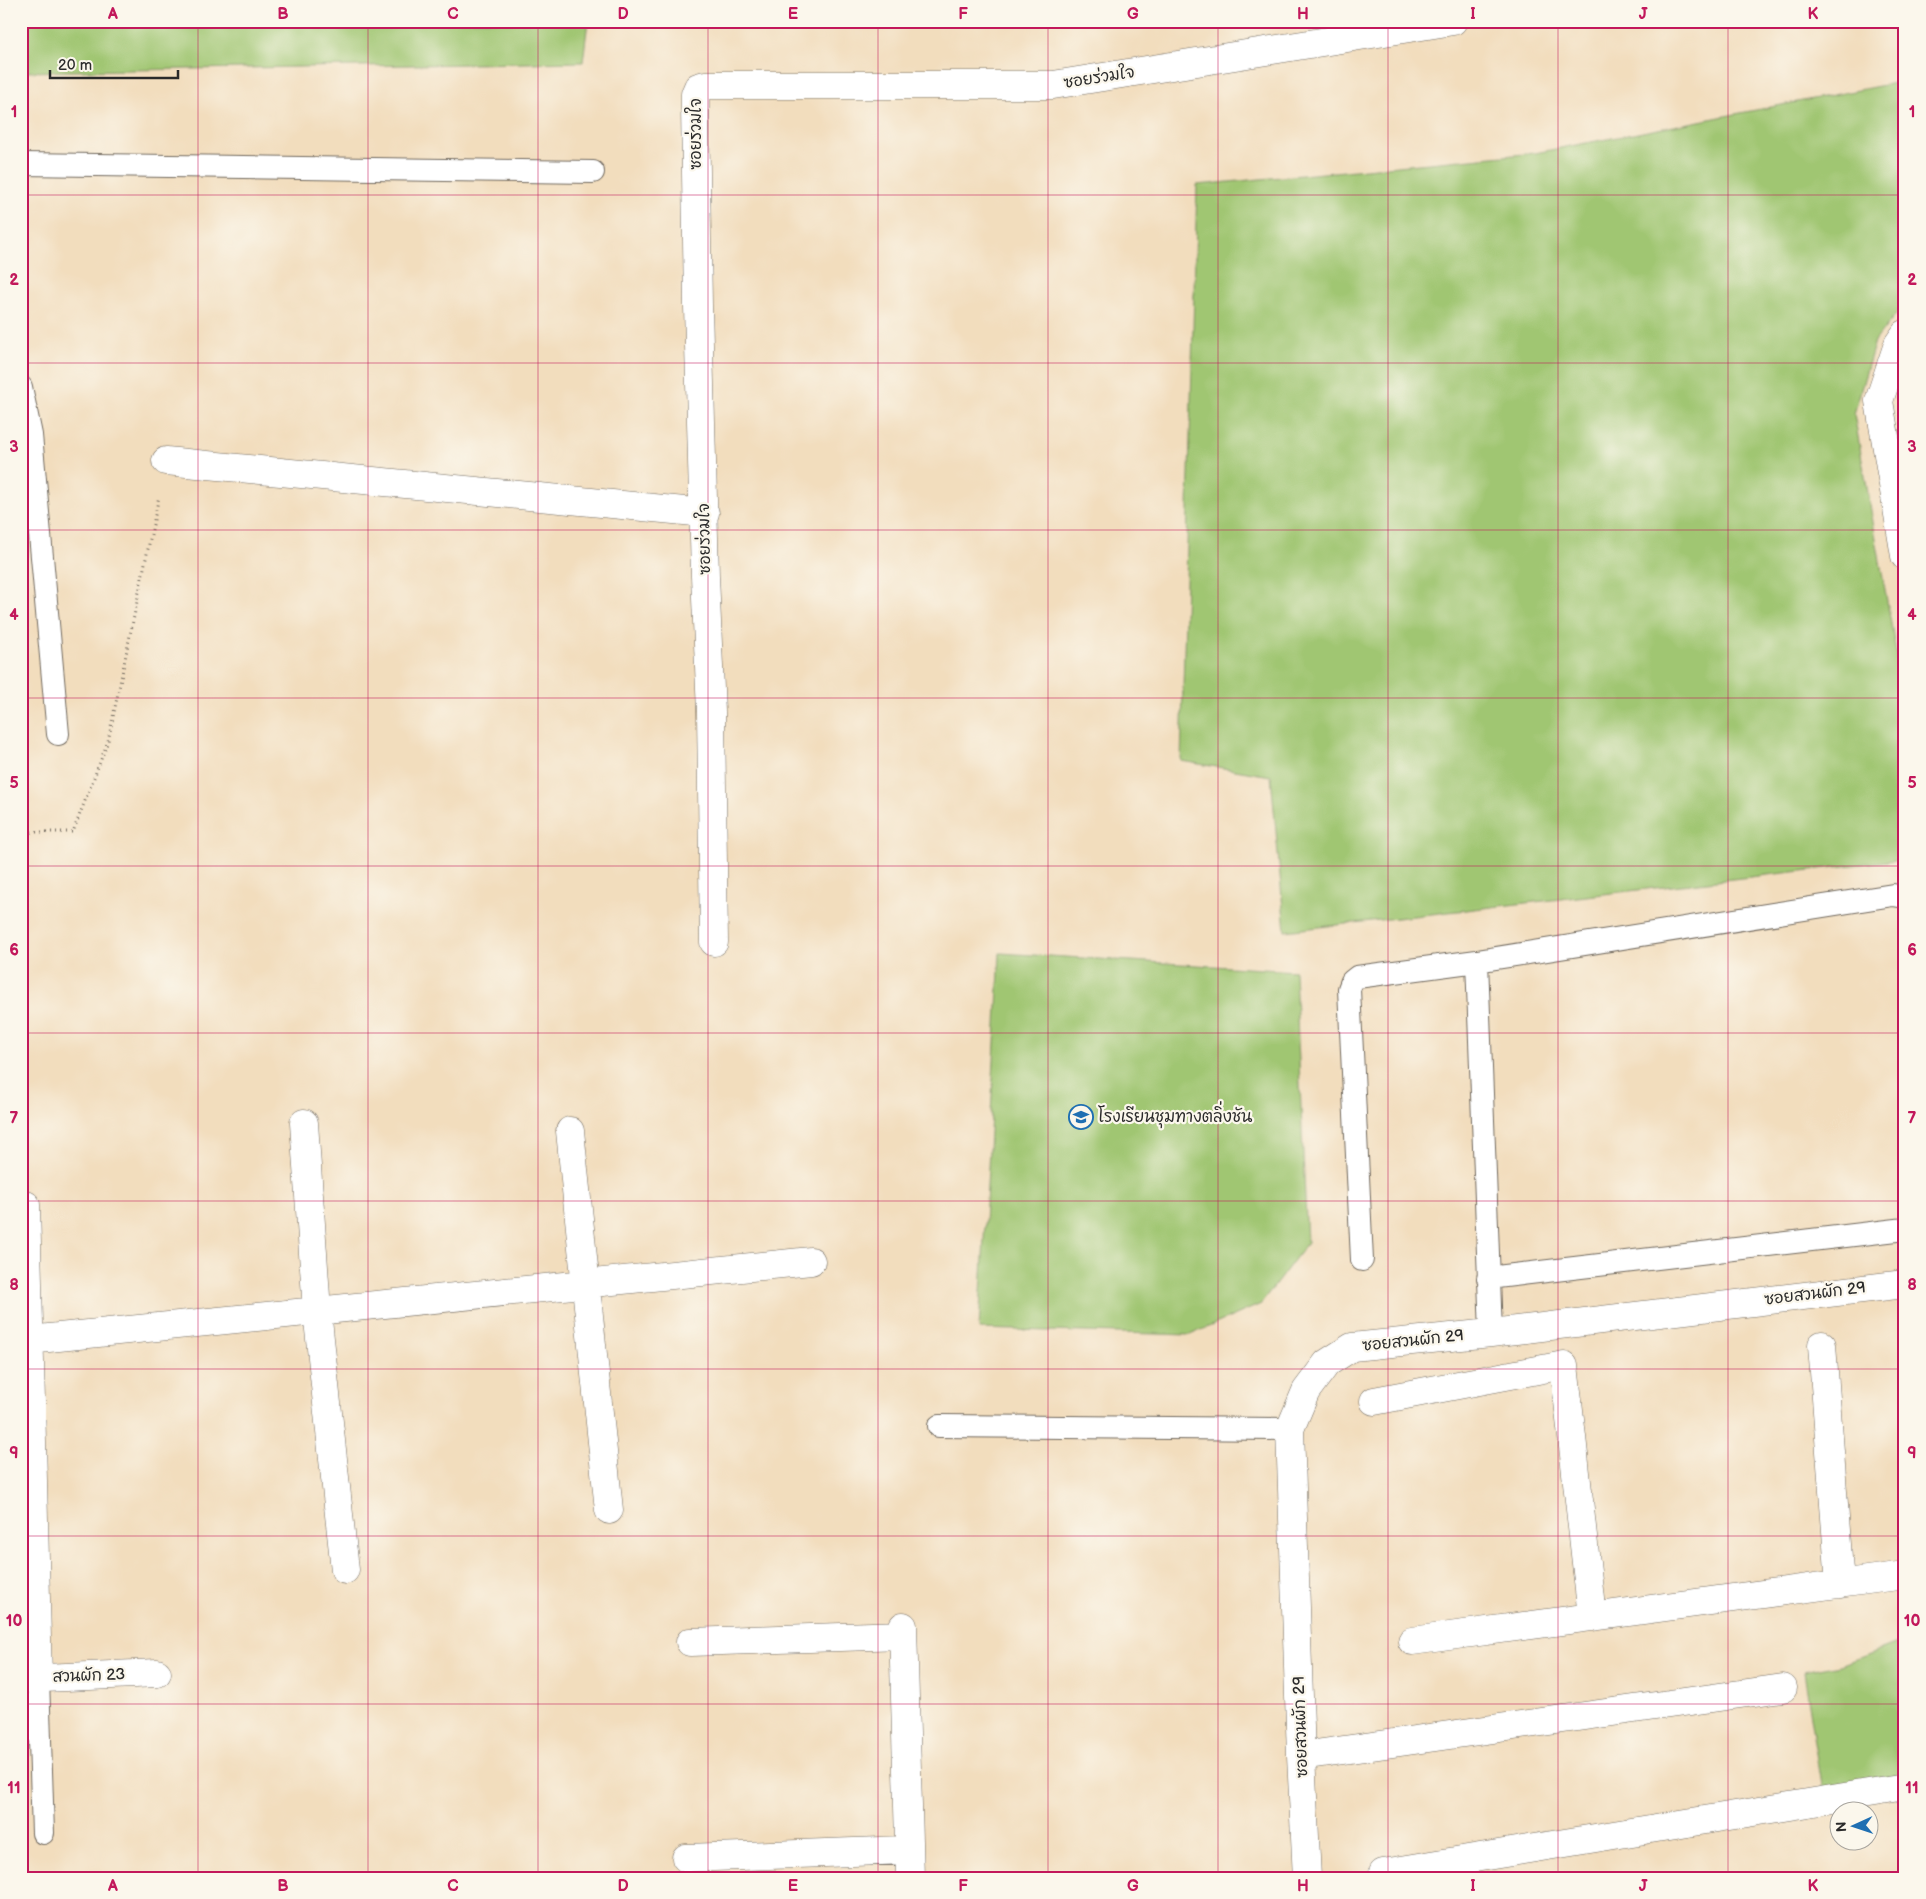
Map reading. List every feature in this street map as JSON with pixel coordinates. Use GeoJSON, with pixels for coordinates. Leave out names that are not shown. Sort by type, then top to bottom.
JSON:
{"type":"FeatureCollection","features":[{"type":"Feature","properties":{"kind":"street","name":"ซอยร่วมใจ"},"geometry":{"type":"LineString","coordinates":[[714,942],[711,712],[705,576],[698,306],[695,94],[698,87],[705,85],[1053,85],[1391,26],[1453,21]]}},
{"type":"Feature","properties":{"kind":"street"},"geometry":{"type":"LineString","coordinates":[[1905,334],[1898,344],[1879,401],[1905,556]]}},
{"type":"Feature","properties":{"kind":"street"},"geometry":{"type":"LineString","coordinates":[[166,461],[704,513]]}},
{"type":"Feature","properties":{"kind":"street"},"geometry":{"type":"LineString","coordinates":[[304,1123],[317,1311],[345,1570]]}},
{"type":"Feature","properties":{"kind":"street"},"geometry":{"type":"LineString","coordinates":[[570,1131],[609,1510]]}},
{"type":"Feature","properties":{"kind":"street"},"geometry":{"type":"LineString","coordinates":[[26,1205],[30,1340],[30,1678]]}},
{"type":"Feature","properties":{"kind":"street"},"geometry":{"type":"LineString","coordinates":[[30,1340],[811,1261]]}},
{"type":"Feature","properties":{"kind":"street","name":"ซอยสวนผัก 29"},"geometry":{"type":"LineString","coordinates":[[1307,1878],[1290,1428],[1306,1390],[1327,1362],[1352,1347],[1491,1333],[1905,1284]]}},
{"type":"Feature","properties":{"kind":"street"},"geometry":{"type":"LineString","coordinates":[[1822,1345],[1840,1584]]}},
{"type":"Feature","properties":{"kind":"street"},"geometry":{"type":"LineString","coordinates":[[1374,1401],[1564,1365],[1592,1617]]}},
{"type":"Feature","properties":{"kind":"street"},"geometry":{"type":"LineString","coordinates":[[1412,1641],[1905,1575]]}},
{"type":"Feature","properties":{"kind":"street"},"geometry":{"type":"LineString","coordinates":[[690,1642],[903,1630],[910,1878]]}},
{"type":"Feature","properties":{"kind":"street","name":"สวนผัก 23"},"geometry":{"type":"LineString","coordinates":[[30,1678],[157,1673]]}},
{"type":"Feature","properties":{"kind":"street"},"geometry":{"type":"LineString","coordinates":[[1301,1756],[1783,1688]]}},
{"type":"Feature","properties":{"kind":"street"},"geometry":{"type":"LineString","coordinates":[[1384,1873],[1905,1787]]}},
{"type":"Feature","properties":{"kind":"street"},"geometry":{"type":"LineString","coordinates":[[686,1858],[909,1850]]}},
{"type":"Feature","properties":{"kind":"lane"},"geometry":{"type":"LineString","coordinates":[[21,164],[593,172]]}},
{"type":"Feature","properties":{"kind":"lane"},"geometry":{"type":"LineString","coordinates":[[21,388],[31,435],[58,734]]}},
{"type":"Feature","properties":{"kind":"lane"},"geometry":{"type":"LineString","coordinates":[[1362,1260],[1349,989],[1352,981],[1357,976],[1477,961],[1894,895],[1905,897]]}},
{"type":"Feature","properties":{"kind":"lane"},"geometry":{"type":"LineString","coordinates":[[1477,961],[1491,1333]]}},
{"type":"Feature","properties":{"kind":"lane"},"geometry":{"type":"LineString","coordinates":[[1488,1278],[1905,1229]]}},
{"type":"Feature","properties":{"kind":"lane"},"geometry":{"type":"LineString","coordinates":[[939,1426],[1290,1428]]}},
{"type":"Feature","properties":{"kind":"lane"},"geometry":{"type":"LineString","coordinates":[[30,1678],[43,1833]]}},
{"type":"Feature","properties":{"kind":"path"},"geometry":{"type":"LineString","coordinates":[[21,832],[73,832],[108,741],[166,461]]}},
{"type":"Feature","properties":{"kind":"green space"},"geometry":{"type":"Polygon","coordinates":[[[21,21],[588,21],[583,62],[21,72],[21,21]]]}},
{"type":"Feature","properties":{"kind":"green space"},"geometry":{"type":"Polygon","coordinates":[[[1905,81],[1905,302],[1875,341],[1854,414],[1905,703],[1905,859],[1285,931],[1271,776],[1181,761],[1197,185],[1535,153],[1905,81]]]}},
{"type":"Feature","properties":{"kind":"green space"},"geometry":{"type":"Polygon","coordinates":[[[1000,953],[1295,971],[1307,1243],[1261,1304],[1190,1335],[979,1329],[1000,953]]]}},
{"type":"Feature","properties":{"kind":"green space"},"geometry":{"type":"Polygon","coordinates":[[[1905,1640],[1905,1776],[1823,1792],[1804,1672],[1840,1665],[1905,1640]]]}},
{"type":"Feature","properties":{"kind":"place","name":"โรงเรียนชุมทางตลิ่งชัน"},"geometry":{"type":"Point","coordinates":[1081,1117]}}]}
